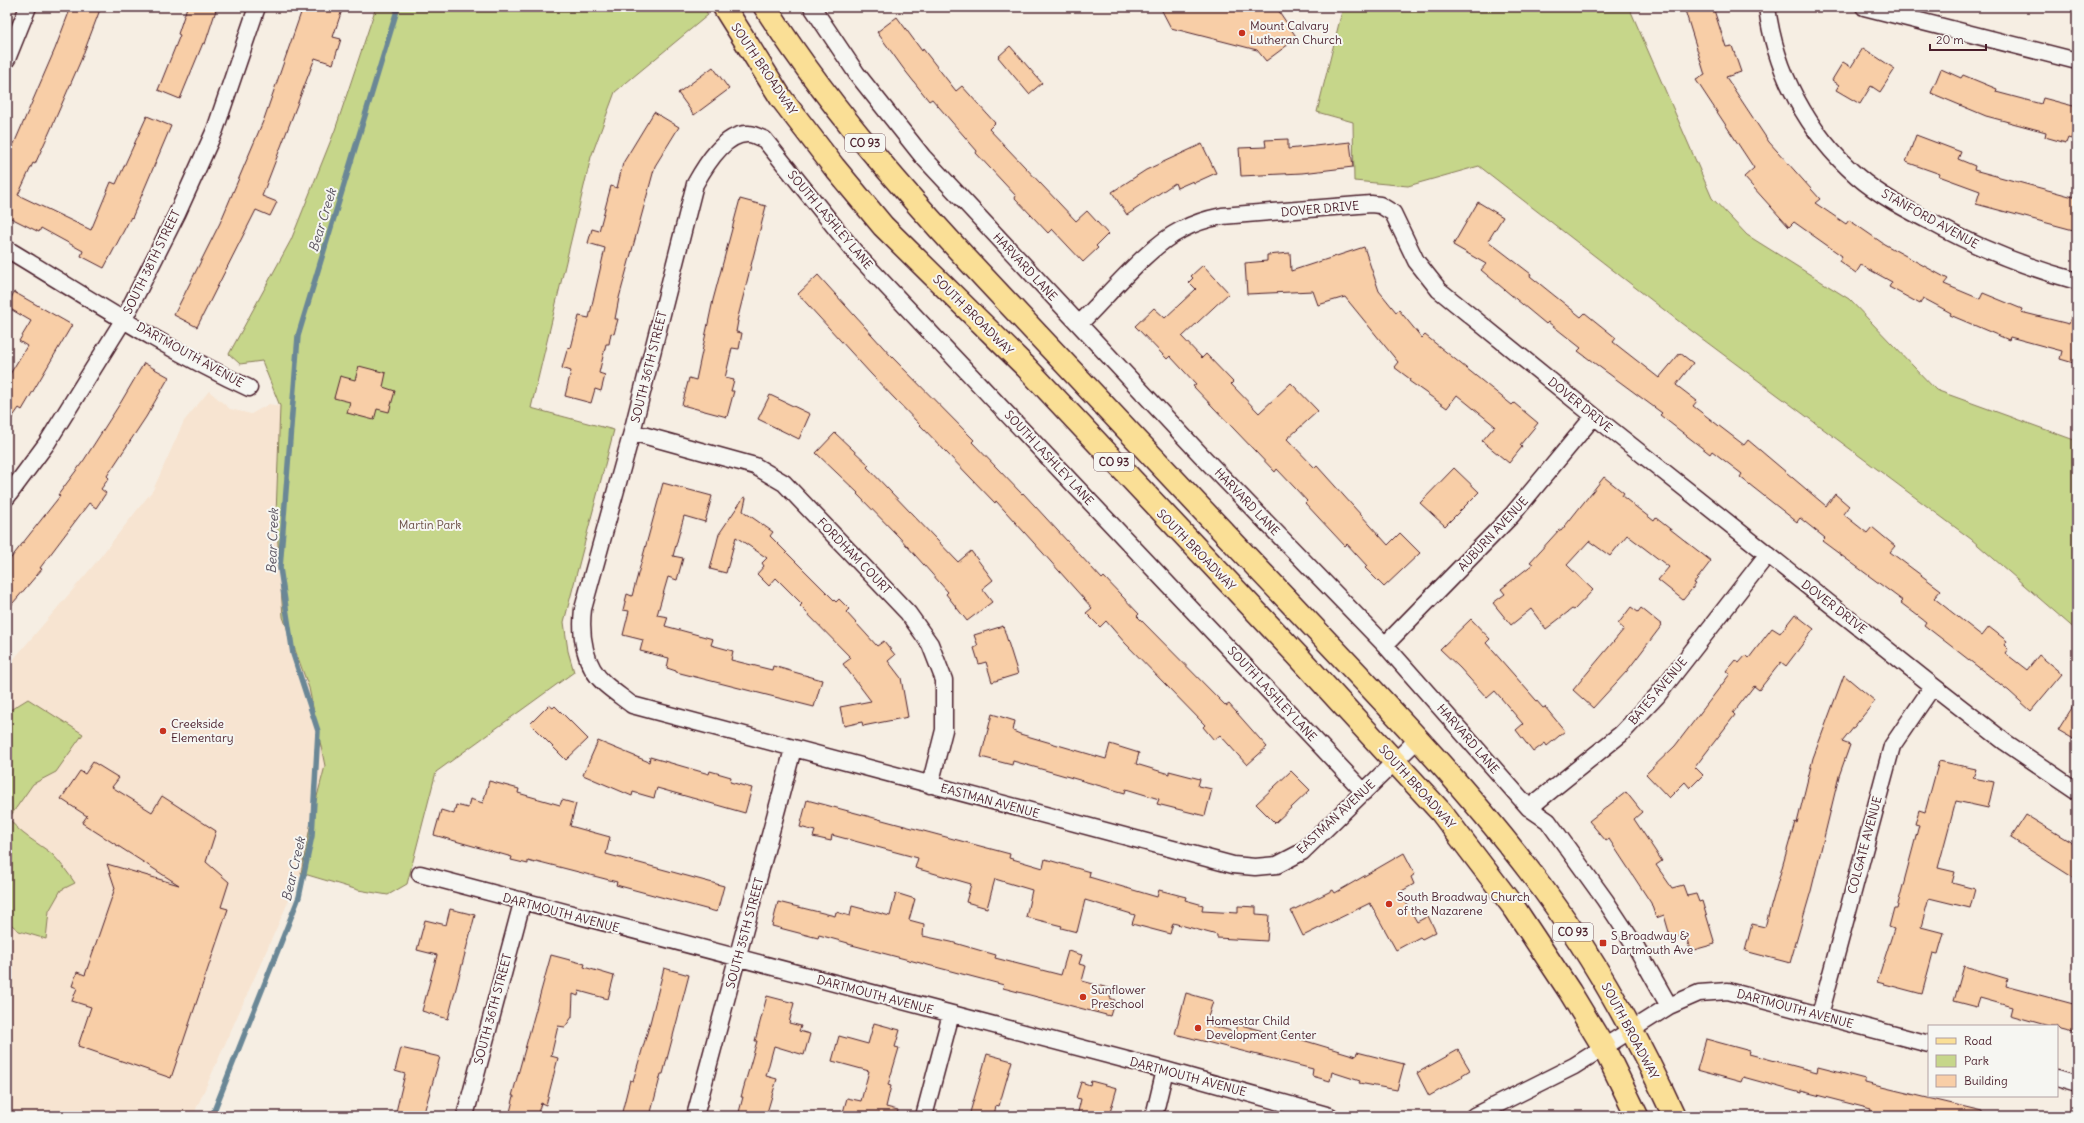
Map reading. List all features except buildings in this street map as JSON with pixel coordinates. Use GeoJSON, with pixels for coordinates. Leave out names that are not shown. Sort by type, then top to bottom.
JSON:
{"type":"FeatureCollection","features":[{"type":"Feature","properties":{"kind":"main road","name":"SOUTH BROADWAY"},"geometry":{"type":"LineString","coordinates":[[724,7],[782,98],[834,168],[883,226],[1026,367],[1441,812],[1515,909],[1570,992],[1604,1048],[1637,1116]]}},
{"type":"Feature","properties":{"kind":"main road","name":"SOUTH BROADWAY"},"geometry":{"type":"LineString","coordinates":[[765,7],[782,34],[827,95],[892,176],[981,275],[1458,783],[1533,875],[1589,957],[1632,1029],[1674,1116]]}},
{"type":"Feature","properties":{"kind":"street"},"geometry":{"type":"LineString","coordinates":[[7,59],[28,7]]}},
{"type":"Feature","properties":{"kind":"street","name":"SOUTH 38TH STREET"},"geometry":{"type":"LineString","coordinates":[[7,497],[47,443],[124,319],[177,214],[215,130],[257,7]]}},
{"type":"Feature","properties":{"kind":"street","name":"HARVARD LANE"},"geometry":{"type":"LineString","coordinates":[[812,7],[857,74],[923,157],[1079,324],[1385,645],[1529,808],[1548,821],[1605,900],[1636,948],[1669,1006]]}},
{"type":"Feature","properties":{"kind":"street","name":"STANFORD AVENUE"},"geometry":{"type":"LineString","coordinates":[[1768,7],[1780,63],[1799,105],[1819,136],[1857,176],[1891,201],[1965,241],[2036,269],[2077,281]]}},
{"type":"Feature","properties":{"kind":"street"},"geometry":{"type":"LineString","coordinates":[[1864,7],[1911,12],[2077,61]]}},
{"type":"Feature","properties":{"kind":"street","name":"SOUTH LASHLEY LANE"},"geometry":{"type":"LineString","coordinates":[[735,136],[750,134],[764,139],[858,256],[1364,792]]}},
{"type":"Feature","properties":{"kind":"street","name":"SOUTH 36TH STREET"},"geometry":{"type":"LineString","coordinates":[[583,609],[632,432],[695,184],[706,163],[735,136]]}},
{"type":"Feature","properties":{"kind":"street","name":"DOVER DRIVE"},"geometry":{"type":"LineString","coordinates":[[1079,324],[1152,251],[1180,230],[1200,221],[1222,216],[1371,204],[1380,205],[1393,214],[1416,261],[1439,290],[1767,555],[2005,742],[2077,791]]}},
{"type":"Feature","properties":{"kind":"street","name":"DARTMOUTH AVENUE"},"geometry":{"type":"LineString","coordinates":[[7,250],[220,374],[249,388]]}},
{"type":"Feature","properties":{"kind":"street","name":"AUBURN AVENUE"},"geometry":{"type":"LineString","coordinates":[[1385,645],[1512,515],[1594,416]]}},
{"type":"Feature","properties":{"kind":"street","name":"FORDHAM COURT"},"geometry":{"type":"LineString","coordinates":[[632,432],[755,466],[784,483],[908,613],[930,644],[944,680],[944,730],[930,785]]}},
{"type":"Feature","properties":{"kind":"street","name":"BATES AVENUE"},"geometry":{"type":"LineString","coordinates":[[1529,808],[1621,734],[1656,696],[1767,555]]}},
{"type":"Feature","properties":{"kind":"street","name":"EASTMAN AVENUE"},"geometry":{"type":"LineString","coordinates":[[583,609],[581,626],[585,652],[591,664],[604,683],[632,705],[1233,865],[1255,867],[1277,865],[1302,852],[1418,739]]}},
{"type":"Feature","properties":{"kind":"street","name":"COLGATE AVENUE"},"geometry":{"type":"LineString","coordinates":[[1820,1015],[1892,746],[1934,686]]}},
{"type":"Feature","properties":{"kind":"street","name":"SOUTH 35TH STREET"},"geometry":{"type":"LineString","coordinates":[[695,1116],[793,749]]}},
{"type":"Feature","properties":{"kind":"street","name":"DARTMOUTH AVENUE"},"geometry":{"type":"LineString","coordinates":[[420,874],[522,903],[1165,1070],[1330,1116]]}},
{"type":"Feature","properties":{"kind":"street","name":"SOUTH 36TH STREET"},"geometry":{"type":"LineString","coordinates":[[465,1116],[522,903]]}},
{"type":"Feature","properties":{"kind":"street","name":"DARTMOUTH AVENUE"},"geometry":{"type":"LineString","coordinates":[[1474,1116],[1574,1066],[1669,1006],[1699,994],[1728,991],[1928,1044]]}},
{"type":"Feature","properties":{"kind":"street"},"geometry":{"type":"LineString","coordinates":[[924,1116],[951,1014]]}},
{"type":"Feature","properties":{"kind":"street"},"geometry":{"type":"LineString","coordinates":[[1154,1116],[1165,1070]]}},
{"type":"Feature","properties":{"kind":"street"},"geometry":{"type":"LineString","coordinates":[[2058,1078],[2077,1084]]}},
{"type":"Feature","properties":{"kind":"shaded area","name":"Creekside Elementary"},"geometry":{"type":"Polygon","coordinates":[[[209,391],[230,409],[251,414],[269,404],[280,406],[276,515],[283,617],[312,696],[325,766],[313,813],[301,873],[193,1116],[7,1116],[7,667],[93,566],[153,490],[184,421],[209,391]]]}},
{"type":"Feature","properties":{"kind":"green space","name":"Martin Park"},"geometry":{"type":"Polygon","coordinates":[[[376,7],[704,7],[708,15],[615,92],[591,157],[531,408],[614,430],[564,622],[568,651],[574,672],[436,772],[407,884],[388,895],[358,890],[301,873],[313,812],[325,766],[309,688],[283,617],[276,515],[280,406],[262,361],[240,364],[229,354],[291,240],[335,130],[376,7]]]}},
{"type":"Feature","properties":{"kind":"green space"},"geometry":{"type":"Polygon","coordinates":[[[1343,7],[1629,7],[1712,198],[1747,235],[1849,299],[1936,390],[2077,441],[2077,631],[1971,539],[1681,323],[1479,166],[1408,186],[1354,181],[1353,122],[1317,112],[1343,7]]]}},
{"type":"Feature","properties":{"kind":"green space"},"geometry":{"type":"Polygon","coordinates":[[[28,699],[83,734],[56,772],[33,784],[9,818],[18,829],[52,854],[75,883],[61,890],[49,911],[46,939],[19,931],[7,921],[7,712],[28,699]]]}},
{"type":"Feature","properties":{"kind":"waterway","name":"Bear Creek"},"geometry":{"type":"LineString","coordinates":[[212,1116],[299,897],[312,836],[318,731],[293,654],[280,568],[298,336],[398,7]]}},
{"type":"Feature","properties":{"kind":"place","name":"Mount Calvary Lutheran Church"},"geometry":{"type":"Point","coordinates":[1242,33]}},
{"type":"Feature","properties":{"kind":"place","name":"Creekside Elementary"},"geometry":{"type":"Point","coordinates":[163,731]}},
{"type":"Feature","properties":{"kind":"place","name":"South Broadway Church of the Nazarene"},"geometry":{"type":"Point","coordinates":[1389,904]}},
{"type":"Feature","properties":{"kind":"place","name":"S Broadway & Dartmouth Ave"},"geometry":{"type":"Point","coordinates":[1603,943]}},
{"type":"Feature","properties":{"kind":"place","name":"Sunflower Preschool"},"geometry":{"type":"Point","coordinates":[1083,997]}},
{"type":"Feature","properties":{"kind":"place","name":"Homestar Child Development Center"},"geometry":{"type":"Point","coordinates":[1198,1028]}}]}
